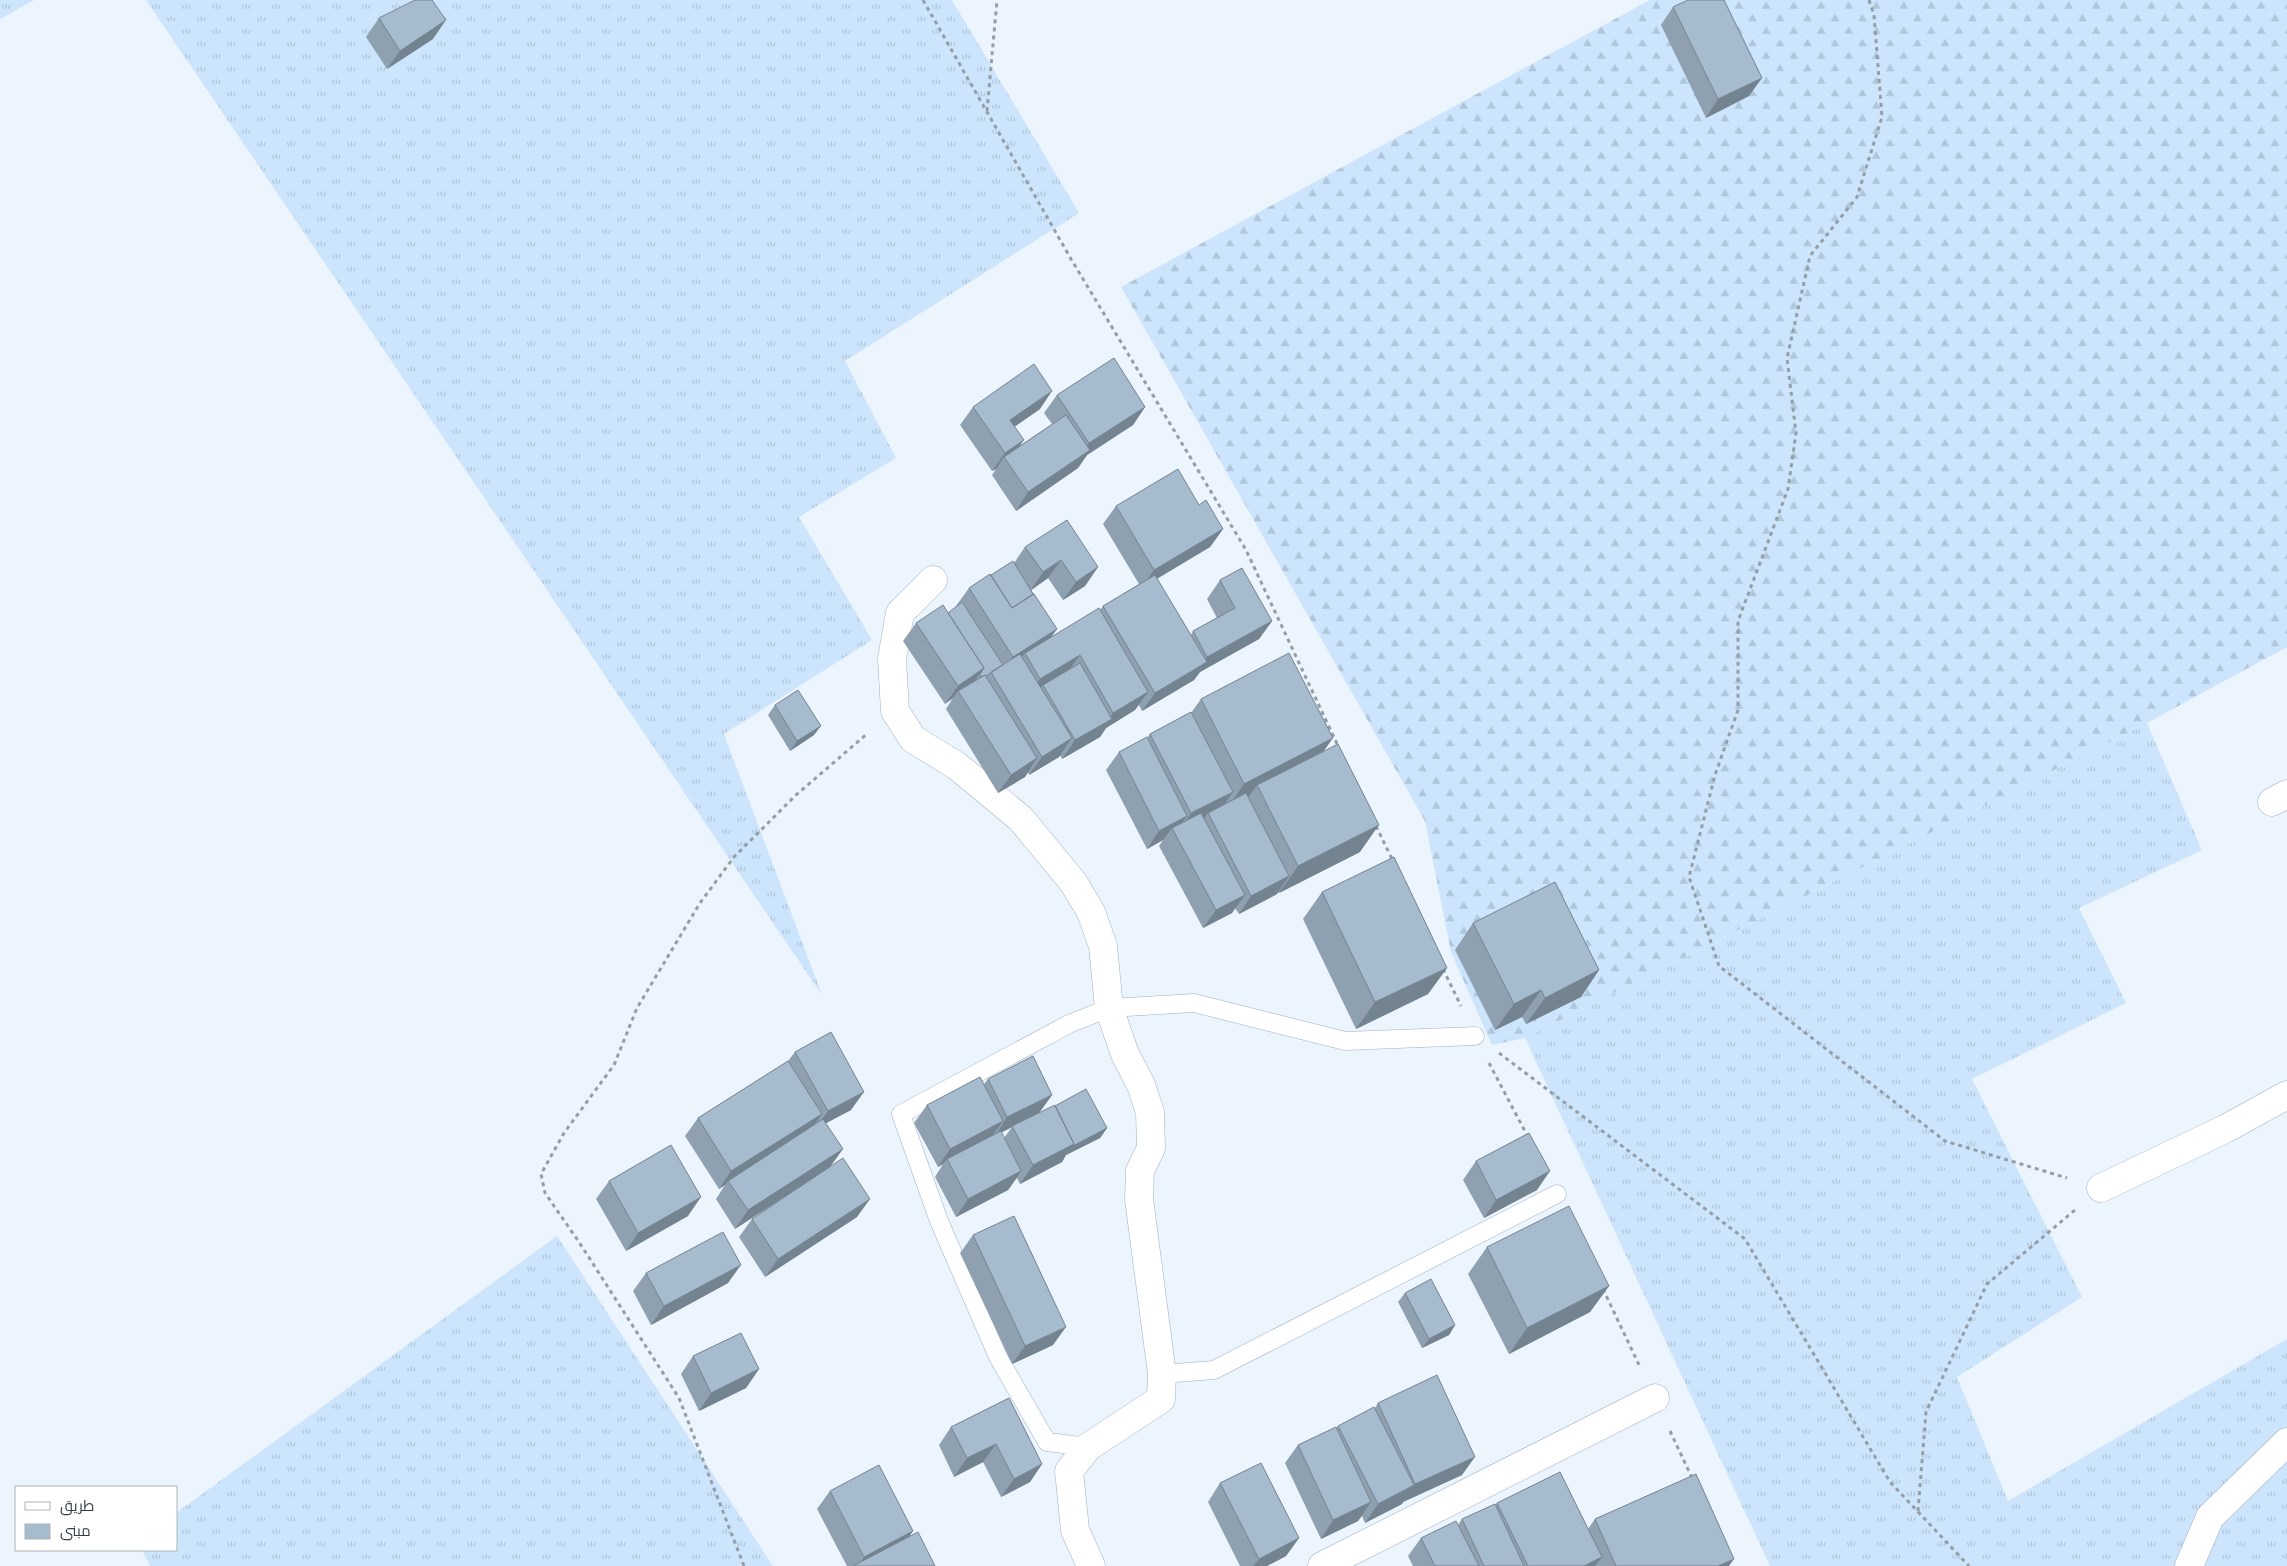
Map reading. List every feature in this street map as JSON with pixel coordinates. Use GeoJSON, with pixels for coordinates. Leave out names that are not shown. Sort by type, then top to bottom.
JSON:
{"type":"FeatureCollection","features":[{"type":"Feature","properties":{"kind":"street"},"geometry":{"type":"LineString","coordinates":[[933,580],[900,614],[892,659],[895,711],[913,740],[957,766],[1021,819],[1073,882],[1092,912],[1103,946],[1109,1008],[1125,1054],[1141,1084],[1150,1112],[1151,1148],[1140,1171],[1139,1199],[1162,1374],[1161,1399],[1088,1447],[1069,1471],[1074,1530],[1091,1566]]}},
{"type":"Feature","properties":{"kind":"street"},"geometry":{"type":"LineString","coordinates":[[2101,1188],[2225,1128],[2287,1095]]}},
{"type":"Feature","properties":{"kind":"street"},"geometry":{"type":"LineString","coordinates":[[1322,1566],[1655,1398]]}},
{"type":"Feature","properties":{"kind":"street"},"geometry":{"type":"LineString","coordinates":[[2189,1566],[2210,1517],[2287,1442]]}},
{"type":"Feature","properties":{"kind":"lane"},"geometry":{"type":"LineString","coordinates":[[1088,1447],[1046,1442],[998,1357],[939,1221],[901,1114],[1069,1024],[1109,1008],[1194,1003],[1345,1041],[1475,1036]]}},
{"type":"Feature","properties":{"kind":"lane"},"geometry":{"type":"LineString","coordinates":[[1162,1374],[1214,1370],[1557,1194]]}},
{"type":"Feature","properties":{"kind":"path"},"geometry":{"type":"LineString","coordinates":[[923,0],[1071,259],[1246,550],[1343,757]]}},
{"type":"Feature","properties":{"kind":"path"},"geometry":{"type":"LineString","coordinates":[[987,112],[997,0]]}},
{"type":"Feature","properties":{"kind":"path"},"geometry":{"type":"LineString","coordinates":[[1868,0],[1874,15],[1882,117],[1857,196],[1810,256],[1787,358],[1796,433],[1788,489],[1738,621],[1738,710],[1715,775],[1689,877],[1719,966],[1945,1140],[2101,1188]]}},
{"type":"Feature","properties":{"kind":"path"},"geometry":{"type":"LineString","coordinates":[[744,1566],[679,1398],[579,1242],[544,1193],[541,1174],[564,1133],[614,1066],[637,1008],[700,903],[729,865],[796,795],[848,748],[895,711]]}},
{"type":"Feature","properties":{"kind":"path"},"geometry":{"type":"LineString","coordinates":[[1373,820],[1394,865]]}},
{"type":"Feature","properties":{"kind":"path"},"geometry":{"type":"LineString","coordinates":[[1441,964],[1475,1036],[1530,1141]]}},
{"type":"Feature","properties":{"kind":"path"},"geometry":{"type":"LineString","coordinates":[[1475,1036],[1745,1239],[1890,1482],[1969,1566]]}},
{"type":"Feature","properties":{"kind":"path"},"geometry":{"type":"LineString","coordinates":[[1918,1512],[1926,1412],[1987,1284],[2101,1188]]}},
{"type":"Feature","properties":{"kind":"path"},"geometry":{"type":"LineString","coordinates":[[1602,1288],[1696,1486]]}},
{"type":"Feature","properties":{"kind":"green space"},"geometry":{"type":"Polygon","coordinates":[[[0,0],[34,0],[0,19],[0,0]]]}},
{"type":"Feature","properties":{"kind":"green space"},"geometry":{"type":"Polygon","coordinates":[[[146,0],[952,0],[1079,213],[845,361],[896,458],[799,517],[872,640],[724,734],[822,995],[146,0]]]}},
{"type":"Feature","properties":{"kind":"green space"},"geometry":{"type":"Polygon","coordinates":[[[1650,0],[2287,0],[2287,647],[2147,723],[1525,1038],[1492,1045],[1451,952],[1425,821],[1121,287],[1650,0]]]}},
{"type":"Feature","properties":{"kind":"green space"},"geometry":{"type":"Polygon","coordinates":[[[2147,723],[2202,850],[2079,908],[2126,1003],[1972,1079],[2082,1297],[1957,1377],[2008,1501],[2287,1339],[2287,1566],[1770,1566],[1525,1038],[2147,723]]]}},
{"type":"Feature","properties":{"kind":"green space"},"geometry":{"type":"Polygon","coordinates":[[[557,1236],[773,1566],[150,1566],[142,1551],[178,1551],[178,1512],[557,1236]]]}},
{"type":"Feature","properties":{"kind":"building"},"geometry":{"type":"Polygon","coordinates":[[[415,0],[432,0],[446,20],[400,51],[379,18],[415,0]]]}},
{"type":"Feature","properties":{"kind":"building"},"geometry":{"type":"Polygon","coordinates":[[[1688,0],[1724,0],[1762,78],[1718,99],[1673,7],[1688,0]]]}},
{"type":"Feature","properties":{"kind":"building"},"geometry":{"type":"Polygon","coordinates":[[[1114,358],[1145,407],[1089,443],[1057,395],[1114,358]]]}},
{"type":"Feature","properties":{"kind":"building"},"geometry":{"type":"Polygon","coordinates":[[[1034,364],[1052,391],[1010,420],[1024,440],[1005,453],[973,407],[1034,364]]]}},
{"type":"Feature","properties":{"kind":"building"},"geometry":{"type":"Polygon","coordinates":[[[1066,415],[1090,450],[1028,492],[1004,457],[1066,415]]]}},
{"type":"Feature","properties":{"kind":"building"},"geometry":{"type":"Polygon","coordinates":[[[1178,469],[1199,505],[1206,500],[1223,529],[1154,570],[1116,506],[1178,469]]]}},
{"type":"Feature","properties":{"kind":"building"},"geometry":{"type":"Polygon","coordinates":[[[1067,520],[1098,567],[1076,582],[1061,560],[1043,572],[1025,547],[1067,520]]]}},
{"type":"Feature","properties":{"kind":"building"},"geometry":{"type":"Polygon","coordinates":[[[1013,561],[1033,594],[1012,608],[991,575],[1013,561]]]}},
{"type":"Feature","properties":{"kind":"building"},"geometry":{"type":"Polygon","coordinates":[[[1242,568],[1272,621],[1207,657],[1193,631],[1235,608],[1220,580],[1242,568]]]}},
{"type":"Feature","properties":{"kind":"building"},"geometry":{"type":"Polygon","coordinates":[[[990,574],[1012,608],[1034,594],[1057,629],[1013,657],[969,588],[990,574]]]}},
{"type":"Feature","properties":{"kind":"building"},"geometry":{"type":"Polygon","coordinates":[[[1155,575],[1207,662],[1155,693],[1103,606],[1155,575]]]}},
{"type":"Feature","properties":{"kind":"building"},"geometry":{"type":"Polygon","coordinates":[[[962,602],[1003,665],[986,676],[981,677],[980,674],[984,668],[948,613],[962,602]]]}},
{"type":"Feature","properties":{"kind":"building"},"geometry":{"type":"Polygon","coordinates":[[[943,605],[984,668],[958,686],[916,623],[943,605]]]}},
{"type":"Feature","properties":{"kind":"building"},"geometry":{"type":"Polygon","coordinates":[[[1099,608],[1148,692],[1113,713],[1080,655],[1040,679],[1025,653],[1099,608]]]}},
{"type":"Feature","properties":{"kind":"building"},"geometry":{"type":"Polygon","coordinates":[[[1289,653],[1333,738],[1244,784],[1201,699],[1289,653]]]}},
{"type":"Feature","properties":{"kind":"building"},"geometry":{"type":"Polygon","coordinates":[[[1020,654],[1072,738],[1042,757],[991,672],[1020,654]]]}},
{"type":"Feature","properties":{"kind":"building"},"geometry":{"type":"Polygon","coordinates":[[[1080,663],[1112,719],[1075,740],[1043,685],[1080,663]]]}},
{"type":"Feature","properties":{"kind":"building"},"geometry":{"type":"Polygon","coordinates":[[[985,675],[1037,758],[1011,775],[958,691],[985,675]]]}},
{"type":"Feature","properties":{"kind":"building"},"geometry":{"type":"Polygon","coordinates":[[[798,690],[821,726],[797,741],[775,705],[798,690]]]}},
{"type":"Feature","properties":{"kind":"building"},"geometry":{"type":"Polygon","coordinates":[[[1191,712],[1233,792],[1191,813],[1150,734],[1191,712]]]}},
{"type":"Feature","properties":{"kind":"building"},"geometry":{"type":"Polygon","coordinates":[[[1147,737],[1187,816],[1159,831],[1119,752],[1147,737]]]}},
{"type":"Feature","properties":{"kind":"building"},"geometry":{"type":"Polygon","coordinates":[[[1338,744],[1379,825],[1298,866],[1257,785],[1338,744]]]}},
{"type":"Feature","properties":{"kind":"building"},"geometry":{"type":"Polygon","coordinates":[[[1246,793],[1289,876],[1251,896],[1208,813],[1246,793]]]}},
{"type":"Feature","properties":{"kind":"building"},"geometry":{"type":"Polygon","coordinates":[[[1201,813],[1245,895],[1216,910],[1172,828],[1201,813]]]}},
{"type":"Feature","properties":{"kind":"building"},"geometry":{"type":"Polygon","coordinates":[[[1394,857],[1447,968],[1375,1002],[1322,892],[1394,857]]]}},
{"type":"Feature","properties":{"kind":"building"},"geometry":{"type":"Polygon","coordinates":[[[1555,882],[1599,970],[1545,998],[1541,990],[1514,1004],[1473,923],[1555,882]]]}},
{"type":"Feature","properties":{"kind":"building"},"geometry":{"type":"Polygon","coordinates":[[[831,1032],[864,1092],[828,1111],[795,1052],[831,1032]]]}},
{"type":"Feature","properties":{"kind":"building"},"geometry":{"type":"Polygon","coordinates":[[[1033,1056],[1052,1095],[1007,1117],[988,1079],[1033,1056]]]}},
{"type":"Feature","properties":{"kind":"building"},"geometry":{"type":"Polygon","coordinates":[[[788,1061],[822,1114],[731,1171],[698,1118],[788,1061]]]}},
{"type":"Feature","properties":{"kind":"building"},"geometry":{"type":"Polygon","coordinates":[[[980,1077],[1003,1121],[950,1149],[927,1105],[980,1077]]]}},
{"type":"Feature","properties":{"kind":"building"},"geometry":{"type":"Polygon","coordinates":[[[1086,1089],[1107,1128],[1073,1146],[1074,1144],[1055,1106],[1086,1089]]]}},
{"type":"Feature","properties":{"kind":"building"},"geometry":{"type":"Polygon","coordinates":[[[1055,1105],[1074,1144],[1033,1165],[1012,1126],[1055,1105]]]}},
{"type":"Feature","properties":{"kind":"building"},"geometry":{"type":"Polygon","coordinates":[[[823,1119],[843,1149],[748,1210],[728,1181],[823,1119]]]}},
{"type":"Feature","properties":{"kind":"building"},"geometry":{"type":"Polygon","coordinates":[[[1001,1131],[1021,1171],[968,1199],[947,1159],[1001,1131]]]}},
{"type":"Feature","properties":{"kind":"building"},"geometry":{"type":"Polygon","coordinates":[[[1529,1133],[1550,1171],[1496,1200],[1476,1161],[1529,1133]]]}},
{"type":"Feature","properties":{"kind":"building"},"geometry":{"type":"Polygon","coordinates":[[[671,1145],[701,1197],[638,1233],[609,1181],[671,1145]]]}},
{"type":"Feature","properties":{"kind":"building"},"geometry":{"type":"Polygon","coordinates":[[[843,1158],[870,1199],[778,1259],[752,1219],[843,1158]]]}},
{"type":"Feature","properties":{"kind":"building"},"geometry":{"type":"Polygon","coordinates":[[[1569,1206],[1609,1286],[1527,1328],[1487,1247],[1569,1206]]]}},
{"type":"Feature","properties":{"kind":"building"},"geometry":{"type":"Polygon","coordinates":[[[1014,1216],[1066,1327],[1025,1346],[973,1235],[1014,1216]]]}},
{"type":"Feature","properties":{"kind":"building"},"geometry":{"type":"Polygon","coordinates":[[[723,1232],[741,1265],[664,1306],[646,1273],[723,1232]]]}},
{"type":"Feature","properties":{"kind":"building"},"geometry":{"type":"Polygon","coordinates":[[[1431,1279],[1455,1325],[1429,1339],[1405,1293],[1431,1279]]]}},
{"type":"Feature","properties":{"kind":"building"},"geometry":{"type":"Polygon","coordinates":[[[741,1333],[759,1369],[711,1393],[693,1356],[741,1333]]]}},
{"type":"Feature","properties":{"kind":"building"},"geometry":{"type":"Polygon","coordinates":[[[1437,1375],[1475,1457],[1415,1484],[1378,1403],[1437,1375]]]}},
{"type":"Feature","properties":{"kind":"building"},"geometry":{"type":"Polygon","coordinates":[[[1009,1398],[1042,1464],[1014,1479],[996,1444],[967,1458],[951,1427],[1009,1398]]]}},
{"type":"Feature","properties":{"kind":"building"},"geometry":{"type":"Polygon","coordinates":[[[1374,1407],[1414,1485],[1378,1504],[1338,1426],[1374,1407]]]}},
{"type":"Feature","properties":{"kind":"building"},"geometry":{"type":"Polygon","coordinates":[[[1336,1427],[1371,1502],[1333,1520],[1298,1445],[1336,1427]]]}},
{"type":"Feature","properties":{"kind":"building"},"geometry":{"type":"Polygon","coordinates":[[[1261,1463],[1299,1538],[1259,1559],[1220,1483],[1261,1463]]]}},
{"type":"Feature","properties":{"kind":"building"},"geometry":{"type":"Polygon","coordinates":[[[879,1465],[913,1531],[864,1557],[830,1491],[879,1465]]]}},
{"type":"Feature","properties":{"kind":"building"},"geometry":{"type":"Polygon","coordinates":[[[1560,1472],[1602,1557],[1584,1566],[1528,1566],[1497,1503],[1560,1472]]]}},
{"type":"Feature","properties":{"kind":"building"},"geometry":{"type":"Polygon","coordinates":[[[1696,1474],[1734,1559],[1718,1566],[1616,1566],[1595,1519],[1696,1474]]]}},
{"type":"Feature","properties":{"kind":"building"},"geometry":{"type":"Polygon","coordinates":[[[1495,1504],[1524,1566],[1484,1566],[1462,1519],[1495,1504]]]}},
{"type":"Feature","properties":{"kind":"building"},"geometry":{"type":"Polygon","coordinates":[[[1456,1521],[1479,1566],[1435,1566],[1421,1538],[1456,1521]]]}},
{"type":"Feature","properties":{"kind":"building"},"geometry":{"type":"Polygon","coordinates":[[[918,1532],[935,1566],[853,1566],[918,1532]]]}}]}
